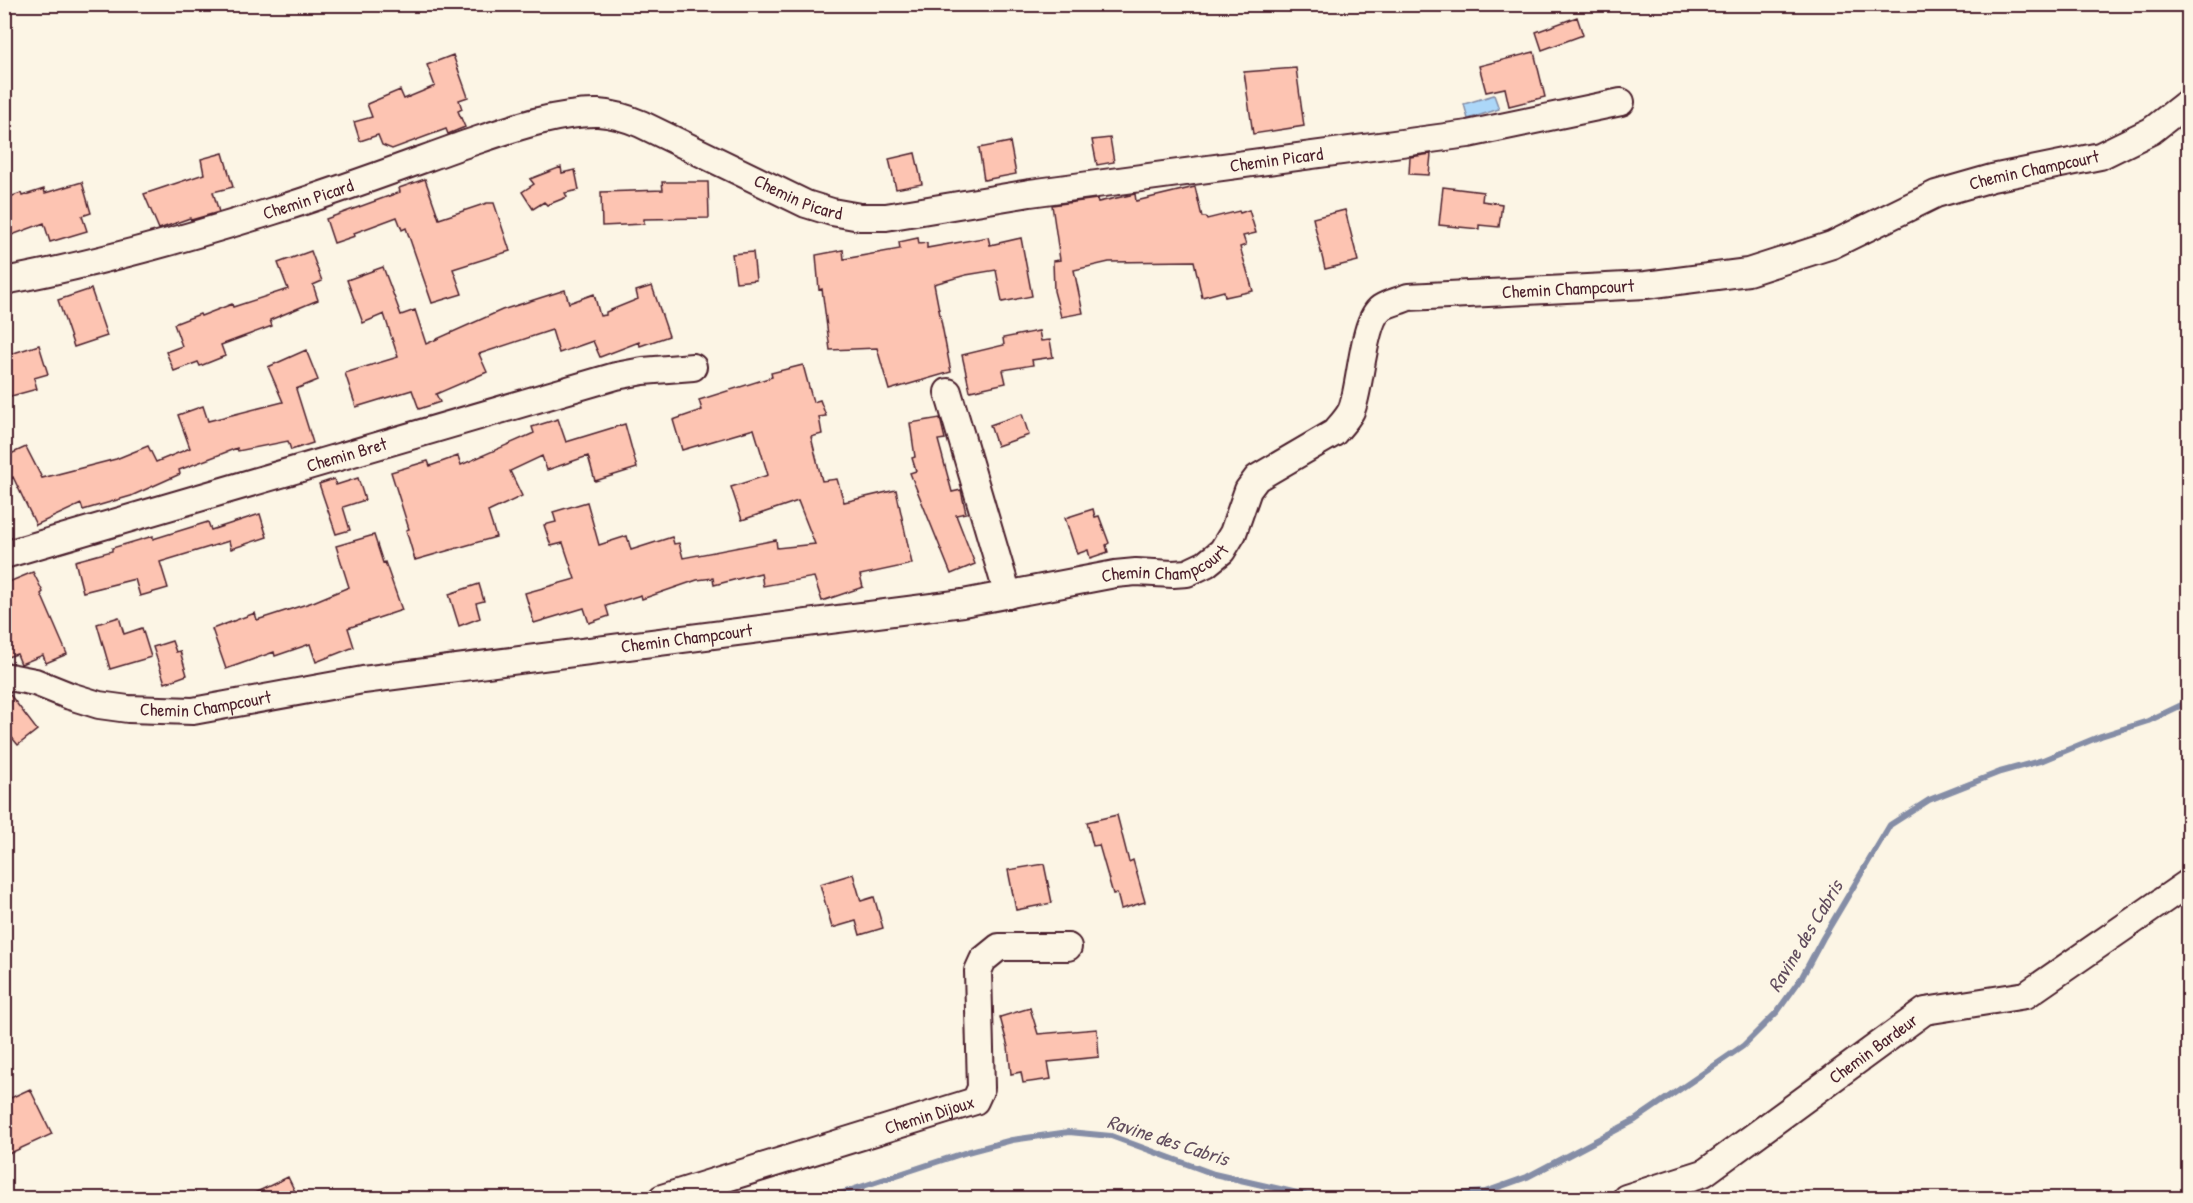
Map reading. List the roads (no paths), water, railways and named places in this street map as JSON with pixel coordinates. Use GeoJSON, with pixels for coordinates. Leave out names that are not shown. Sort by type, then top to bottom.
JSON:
{"type":"FeatureCollection","features":[{"type":"Feature","properties":{"kind":"street","name":"Chemin Picard"},"geometry":{"type":"LineString","coordinates":[[4,281],[121,256],[184,239],[485,138],[569,115],[597,113],[618,115],[806,204],[860,217],[886,217],[1030,193],[1468,134],[1621,102]]}},
{"type":"Feature","properties":{"kind":"street","name":"Chemin Champcourt"},"geometry":{"type":"LineString","coordinates":[[4,676],[36,682],[99,705],[148,711],[193,711],[363,680],[963,603],[1115,574],[1187,573],[1206,564],[1222,551],[1233,533],[1248,490],[1257,478],[1334,433],[1344,423],[1352,410],[1361,361],[1372,322],[1380,309],[1408,297],[1646,285],[1748,272],[1832,245],[1936,194],[1992,178],[2100,156],[2151,131],[2188,102]]}},
{"type":"Feature","properties":{"kind":"street","name":"Chemin Bret"},"geometry":{"type":"LineString","coordinates":[[4,555],[616,376],[643,371],[693,367]]}},
{"type":"Feature","properties":{"kind":"street"},"geometry":{"type":"LineString","coordinates":[[948,392],[1008,595]]}},
{"type":"Feature","properties":{"kind":"street","name":"Chemin Bardeur"},"geometry":{"type":"LineString","coordinates":[[1626,1198],[1704,1173],[1925,1011],[2026,995],[2188,883]]}},
{"type":"Feature","properties":{"kind":"street","name":"Chemin Dijoux"},"geometry":{"type":"LineString","coordinates":[[662,1198],[975,1101],[981,1088],[978,971],[983,960],[999,947],[1068,947]]}},
{"type":"Feature","properties":{"kind":"water"},"geometry":{"type":"Polygon","coordinates":[[[1494,95],[1499,109],[1468,119],[1464,104],[1494,95]]]}},
{"type":"Feature","properties":{"kind":"waterway","name":"Ravine des Cabris"},"geometry":{"type":"LineString","coordinates":[[1411,1198],[1485,1192],[1527,1177],[1635,1120],[1743,1046],[1777,1012],[1802,977],[1890,825],[1929,800],[2000,772],[2043,760],[2101,736],[2148,721],[2188,702]]}},
{"type":"Feature","properties":{"kind":"waterway","name":"Ravine des Cabris"},"geometry":{"type":"LineString","coordinates":[[827,1198],[967,1152],[1012,1140],[1069,1132],[1111,1136],[1214,1174],[1306,1195],[1363,1198]]}}]}
